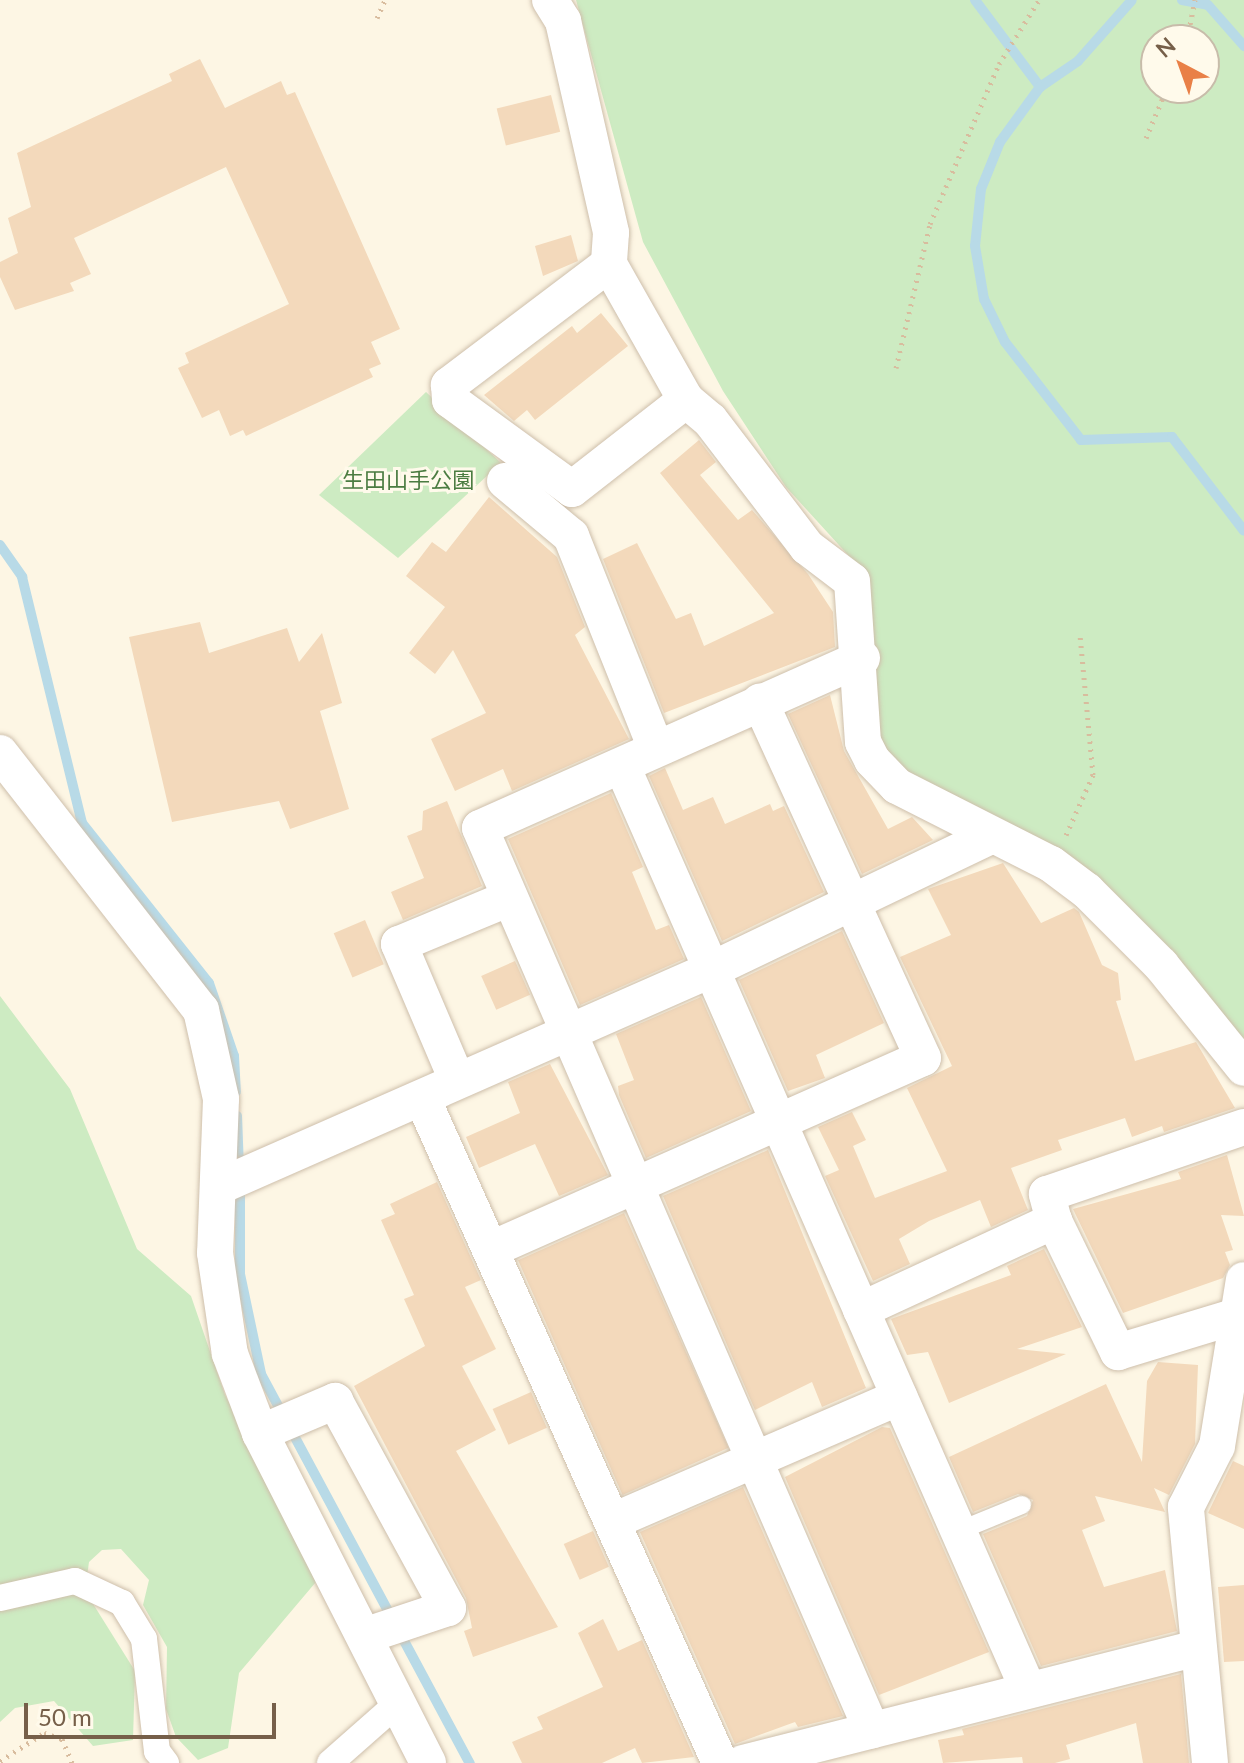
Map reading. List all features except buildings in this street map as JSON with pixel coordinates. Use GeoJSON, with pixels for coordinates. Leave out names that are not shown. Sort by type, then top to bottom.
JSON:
{"type":"FeatureCollection","features":[{"type":"Feature","properties":{"kind":"street"},"geometry":{"type":"LineString","coordinates":[[550,0],[563,21],[608,218],[609,264],[686,400],[710,420],[807,547],[852,581],[862,658],[863,742],[881,772],[991,836],[1051,864],[1161,965],[1244,1068]]}},
{"type":"Feature","properties":{"kind":"street"},"geometry":{"type":"LineString","coordinates":[[609,264],[449,385],[450,400],[572,489],[686,400]]}},
{"type":"Feature","properties":{"kind":"street"},"geometry":{"type":"LineString","coordinates":[[505,481],[571,536],[656,749]]}},
{"type":"Feature","properties":{"kind":"street"},"geometry":{"type":"LineString","coordinates":[[862,658],[480,828],[565,1033],[872,1731]]}},
{"type":"Feature","properties":{"kind":"street"},"geometry":{"type":"LineString","coordinates":[[494,1248],[923,1058],[760,702]]}},
{"type":"Feature","properties":{"kind":"street"},"geometry":{"type":"LineString","coordinates":[[0,753],[201,1010],[221,1099],[215,1253],[230,1354],[260,1433],[367,1635],[397,1704],[428,1763]]}},
{"type":"Feature","properties":{"kind":"street"},"geometry":{"type":"LineString","coordinates":[[622,766],[899,1397],[961,1530],[1028,1689]]}},
{"type":"Feature","properties":{"kind":"street"},"geometry":{"type":"LineString","coordinates":[[218,1187],[423,1100],[457,1080],[713,969],[991,836]]}},
{"type":"Feature","properties":{"kind":"street"},"geometry":{"type":"LineString","coordinates":[[457,1080],[399,944],[507,899]]}},
{"type":"Feature","properties":{"kind":"street"},"geometry":{"type":"LineString","coordinates":[[423,1100],[494,1248],[720,1763]]}},
{"type":"Feature","properties":{"kind":"street"},"geometry":{"type":"LineString","coordinates":[[1233,1317],[1118,1352],[1054,1221],[1047,1194],[1244,1127]]}},
{"type":"Feature","properties":{"kind":"street"},"geometry":{"type":"LineString","coordinates":[[861,1310],[1054,1221]]}},
{"type":"Feature","properties":{"kind":"street"},"geometry":{"type":"LineString","coordinates":[[1210,1763],[1196,1648],[1186,1507],[1233,1425],[1233,1317],[1244,1280]]}},
{"type":"Feature","properties":{"kind":"street"},"geometry":{"type":"LineString","coordinates":[[613,1521],[899,1397]]}},
{"type":"Feature","properties":{"kind":"street"},"geometry":{"type":"LineString","coordinates":[[260,1433],[335,1401],[448,1608],[367,1635]]}},
{"type":"Feature","properties":{"kind":"street"},"geometry":{"type":"LineString","coordinates":[[0,1598],[75,1581],[122,1603],[144,1639],[157,1751],[166,1763]]}},
{"type":"Feature","properties":{"kind":"street"},"geometry":{"type":"LineString","coordinates":[[743,1763],[1196,1648]]}},
{"type":"Feature","properties":{"kind":"street"},"geometry":{"type":"LineString","coordinates":[[330,1763],[397,1704]]}},
{"type":"Feature","properties":{"kind":"lane"},"geometry":{"type":"LineString","coordinates":[[961,1530],[1022,1505]]}},
{"type":"Feature","properties":{"kind":"path"},"geometry":{"type":"LineString","coordinates":[[377,18],[385,0]]}},
{"type":"Feature","properties":{"kind":"path"},"geometry":{"type":"LineString","coordinates":[[896,368],[930,224],[999,64],[1039,0]]}},
{"type":"Feature","properties":{"kind":"path"},"geometry":{"type":"LineString","coordinates":[[1190,24],[1195,0]]}},
{"type":"Feature","properties":{"kind":"path"},"geometry":{"type":"LineString","coordinates":[[1146,138],[1160,104]]}},
{"type":"Feature","properties":{"kind":"path"},"geometry":{"type":"LineString","coordinates":[[1051,864],[1093,775],[1080,635]]}},
{"type":"Feature","properties":{"kind":"path"},"geometry":{"type":"LineString","coordinates":[[0,1761],[44,1733],[62,1739],[72,1763]]}},
{"type":"Feature","properties":{"kind":"green space"},"geometry":{"type":"Polygon","coordinates":[[[576,0],[1244,0],[1244,1043],[1171,957],[903,777],[879,748],[869,578],[786,487],[723,391],[643,242],[576,0]]]}},
{"type":"Feature","properties":{"kind":"green space","name":"生田山手公園"},"geometry":{"type":"Polygon","coordinates":[[[426,392],[501,463],[398,558],[319,495],[426,392]]]}},
{"type":"Feature","properties":{"kind":"green space"},"geometry":{"type":"Polygon","coordinates":[[[0,996],[70,1089],[137,1249],[191,1296],[225,1395],[321,1576],[239,1673],[228,1748],[198,1760],[176,1737],[166,1709],[167,1647],[143,1605],[149,1580],[121,1549],[102,1550],[89,1562],[85,1591],[135,1671],[133,1740],[93,1746],[54,1701],[15,1708],[0,1722],[0,996]]]}},
{"type":"Feature","properties":{"kind":"waterway"},"geometry":{"type":"LineString","coordinates":[[975,0],[1040,87],[1078,61],[1132,0]]}},
{"type":"Feature","properties":{"kind":"waterway"},"geometry":{"type":"LineString","coordinates":[[1182,0],[1208,5],[1244,46]]}},
{"type":"Feature","properties":{"kind":"waterway"},"geometry":{"type":"LineString","coordinates":[[1040,87],[1000,142],[981,189],[975,246],[984,299],[1005,342],[1081,440],[1172,437],[1244,531]]}},
{"type":"Feature","properties":{"kind":"waterway"},"geometry":{"type":"LineString","coordinates":[[0,545],[22,577],[82,823],[209,983],[234,1056],[236,1092]]}},
{"type":"Feature","properties":{"kind":"waterway"},"geometry":{"type":"LineString","coordinates":[[237,1116],[239,1168]]}},
{"type":"Feature","properties":{"kind":"waterway"},"geometry":{"type":"LineString","coordinates":[[240,1184],[240,1274],[261,1374],[470,1763]]}}]}
